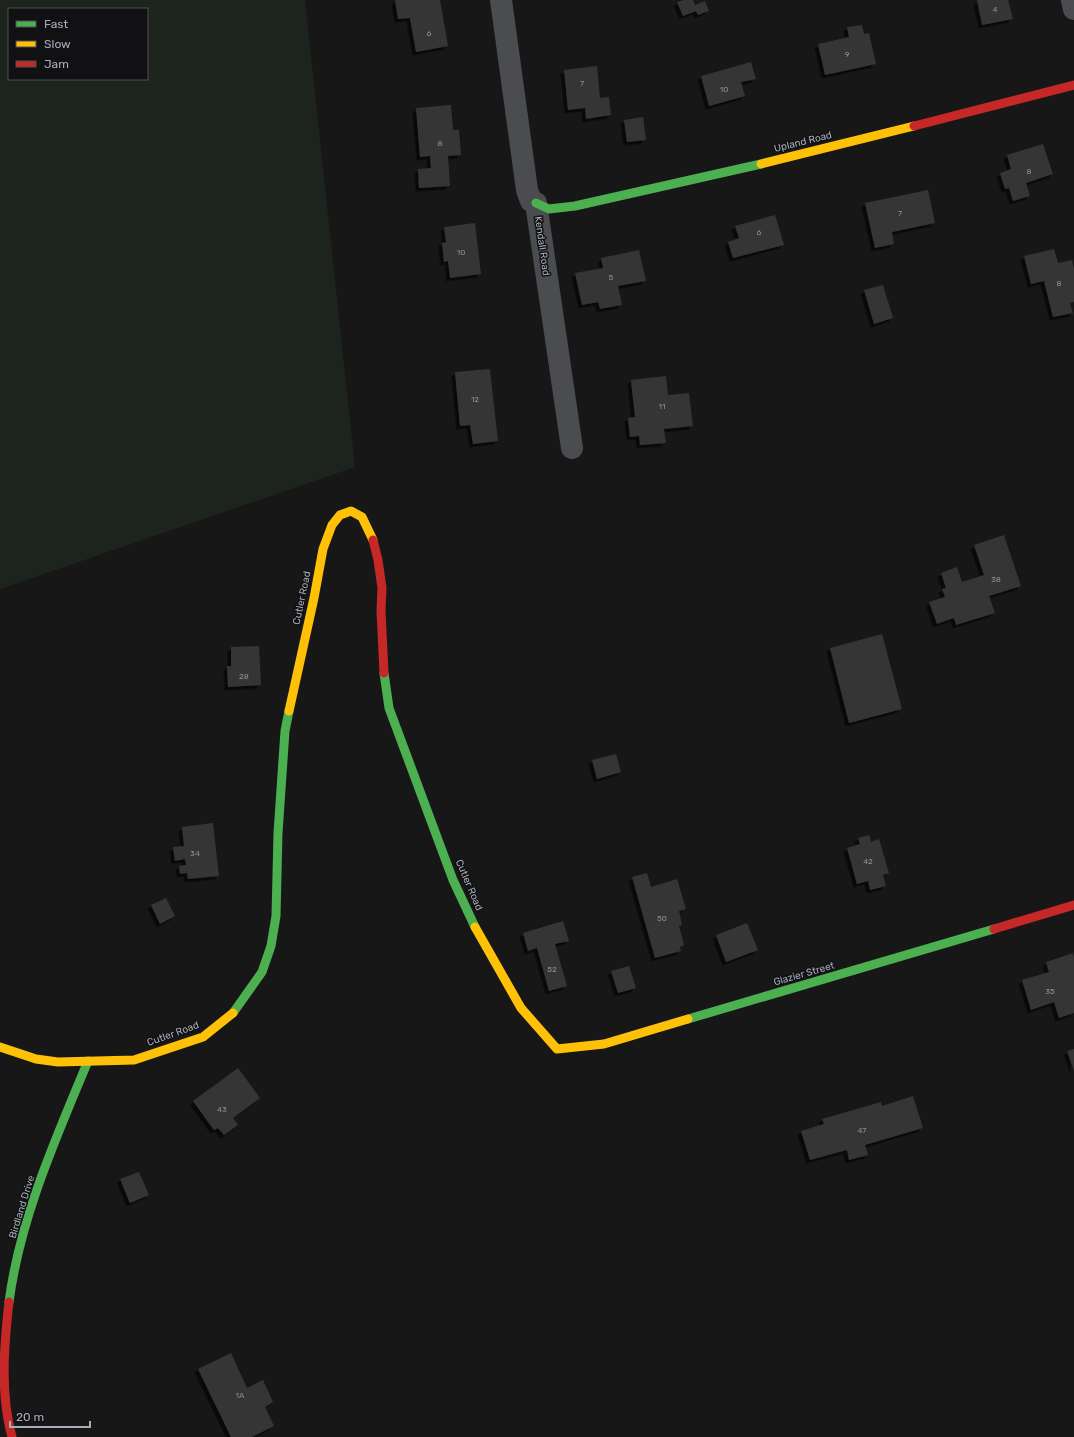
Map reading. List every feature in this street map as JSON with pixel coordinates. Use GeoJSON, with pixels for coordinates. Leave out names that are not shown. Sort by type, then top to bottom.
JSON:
{"type":"FeatureCollection","features":[{"type":"Feature","properties":{"kind":"street","name":"Kendall Road"},"geometry":{"type":"LineString","coordinates":[[501,0],[527,190],[531,201],[536,203],[572,448]]}},
{"type":"Feature","properties":{"kind":"street"},"geometry":{"type":"LineString","coordinates":[[1072,0],[1074,9]]}},
{"type":"Feature","properties":{"kind":"street","name":"Upland Road"},"geometry":{"type":"LineString","coordinates":[[536,203],[549,209],[576,206],[791,157],[1074,85]]}},
{"type":"Feature","properties":{"kind":"street","name":"Cutler Road"},"geometry":{"type":"LineString","coordinates":[[0,1047],[36,1059],[58,1062],[134,1060],[203,1037],[232,1014],[262,972],[271,946],[276,916],[278,833],[285,731],[314,598],[323,549],[332,525],[340,515],[351,512],[362,517],[374,542],[378,560],[382,588],[385,684],[392,715],[453,880],[478,934],[521,1008],[544,1035]]}},
{"type":"Feature","properties":{"kind":"street","name":"Glazier Street"},"geometry":{"type":"LineString","coordinates":[[544,1035],[557,1049],[604,1044],[1074,905]]}},
{"type":"Feature","properties":{"kind":"street","name":"Birdland Drive"},"geometry":{"type":"LineString","coordinates":[[12,1437],[5,1403],[4,1349],[12,1279],[31,1208],[58,1135],[88,1061]]}},
{"type":"Feature","properties":{"kind":"shaded area"},"geometry":{"type":"Polygon","coordinates":[[[0,0],[305,0],[355,467],[0,589],[0,0]]]}},
{"type":"Feature","properties":{"kind":"building"},"geometry":{"type":"Polygon","coordinates":[[[395,0],[440,0],[448,46],[416,52],[410,18],[398,19],[395,0]]]}},
{"type":"Feature","properties":{"kind":"building"},"geometry":{"type":"Polygon","coordinates":[[[693,0],[695,5],[705,1],[709,11],[698,15],[696,11],[683,16],[677,2],[693,0]]]}},
{"type":"Feature","properties":{"kind":"building"},"geometry":{"type":"Polygon","coordinates":[[[977,0],[1008,0],[1013,19],[982,25],[977,0]]]}},
{"type":"Feature","properties":{"kind":"building"},"geometry":{"type":"Polygon","coordinates":[[[862,25],[864,34],[869,33],[876,64],[825,75],[818,44],[849,37],[847,27],[862,25]]]}},
{"type":"Feature","properties":{"kind":"building"},"geometry":{"type":"Polygon","coordinates":[[[751,62],[756,79],[741,82],[745,96],[709,106],[701,76],[751,62]]]}},
{"type":"Feature","properties":{"kind":"building"},"geometry":{"type":"Polygon","coordinates":[[[597,66],[600,98],[609,97],[611,115],[586,119],[585,108],[568,110],[564,70],[597,66]]]}},
{"type":"Feature","properties":{"kind":"building"},"geometry":{"type":"Polygon","coordinates":[[[451,105],[453,130],[459,130],[461,155],[448,156],[450,186],[419,188],[418,169],[431,168],[430,156],[420,157],[416,108],[451,105]]]}},
{"type":"Feature","properties":{"kind":"building"},"geometry":{"type":"Polygon","coordinates":[[[643,117],[646,140],[627,142],[624,120],[643,117]]]}},
{"type":"Feature","properties":{"kind":"building"},"geometry":{"type":"Polygon","coordinates":[[[1043,144],[1053,174],[1026,183],[1030,196],[1013,201],[1009,188],[1005,189],[1000,173],[1011,169],[1007,155],[1043,144]]]}},
{"type":"Feature","properties":{"kind":"building"},"geometry":{"type":"Polygon","coordinates":[[[928,190],[935,223],[892,232],[894,244],[875,248],[865,203],[928,190]]]}},
{"type":"Feature","properties":{"kind":"building"},"geometry":{"type":"Polygon","coordinates":[[[775,215],[784,245],[733,258],[728,242],[739,238],[735,226],[775,215]]]}},
{"type":"Feature","properties":{"kind":"building"},"geometry":{"type":"Polygon","coordinates":[[[475,223],[481,274],[450,278],[448,261],[444,262],[442,243],[446,242],[444,227],[475,223]]]}},
{"type":"Feature","properties":{"kind":"building"},"geometry":{"type":"Polygon","coordinates":[[[1054,249],[1058,263],[1072,260],[1074,269],[1074,302],[1070,303],[1073,313],[1053,317],[1044,281],[1031,284],[1024,256],[1054,249]]]}},
{"type":"Feature","properties":{"kind":"building"},"geometry":{"type":"Polygon","coordinates":[[[639,250],[646,281],[618,286],[622,305],[600,309],[598,302],[582,305],[575,273],[603,268],[601,258],[639,250]]]}},
{"type":"Feature","properties":{"kind":"building"},"geometry":{"type":"Polygon","coordinates":[[[883,285],[893,318],[874,324],[864,290],[883,285]]]}},
{"type":"Feature","properties":{"kind":"building"},"geometry":{"type":"Polygon","coordinates":[[[490,369],[498,441],[473,444],[470,425],[460,426],[455,372],[490,369]]]}},
{"type":"Feature","properties":{"kind":"building"},"geometry":{"type":"Polygon","coordinates":[[[666,376],[668,395],[689,393],[693,426],[664,429],[666,443],[640,445],[639,436],[630,437],[628,418],[635,417],[631,380],[666,376]]]}},
{"type":"Feature","properties":{"kind":"building"},"geometry":{"type":"Polygon","coordinates":[[[1004,535],[1021,586],[989,596],[995,613],[956,625],[954,618],[937,624],[929,602],[945,597],[942,589],[946,588],[941,573],[957,567],[962,582],[984,575],[974,545],[1004,535]]]}},
{"type":"Feature","properties":{"kind":"building"},"geometry":{"type":"Polygon","coordinates":[[[882,634],[902,709],[849,723],[830,648],[882,634]]]}},
{"type":"Feature","properties":{"kind":"building"},"geometry":{"type":"Polygon","coordinates":[[[259,646],[261,685],[228,687],[227,666],[231,666],[231,647],[259,646]]]}},
{"type":"Feature","properties":{"kind":"building"},"geometry":{"type":"Polygon","coordinates":[[[616,754],[621,772],[597,779],[592,760],[616,754]]]}},
{"type":"Feature","properties":{"kind":"building"},"geometry":{"type":"Polygon","coordinates":[[[213,823],[219,876],[188,879],[187,873],[180,874],[179,866],[186,865],[185,859],[175,861],[173,847],[184,846],[182,827],[213,823]]]}},
{"type":"Feature","properties":{"kind":"building"},"geometry":{"type":"Polygon","coordinates":[[[869,835],[871,842],[879,839],[889,873],[883,875],[886,886],[870,890],[868,881],[857,884],[847,848],[860,844],[858,838],[869,835]]]}},
{"type":"Feature","properties":{"kind":"building"},"geometry":{"type":"Polygon","coordinates":[[[647,873],[651,887],[677,879],[686,909],[679,911],[682,925],[679,926],[684,945],[680,947],[681,951],[655,958],[632,877],[647,873]]]}},
{"type":"Feature","properties":{"kind":"building"},"geometry":{"type":"Polygon","coordinates":[[[166,898],[175,916],[160,924],[151,905],[166,898]]]}},
{"type":"Feature","properties":{"kind":"building"},"geometry":{"type":"Polygon","coordinates":[[[563,921],[569,941],[555,944],[567,986],[549,991],[537,948],[528,951],[523,933],[563,921]]]}},
{"type":"Feature","properties":{"kind":"building"},"geometry":{"type":"Polygon","coordinates":[[[747,923],[758,950],[726,962],[716,935],[747,923]]]}},
{"type":"Feature","properties":{"kind":"building"},"geometry":{"type":"Polygon","coordinates":[[[1073,953],[1074,1013],[1059,1018],[1054,1002],[1031,1010],[1022,980],[1049,972],[1046,962],[1073,953]]]}},
{"type":"Feature","properties":{"kind":"building"},"geometry":{"type":"Polygon","coordinates":[[[629,966],[636,988],[618,993],[611,971],[629,966]]]}},
{"type":"Feature","properties":{"kind":"building"},"geometry":{"type":"Polygon","coordinates":[[[1074,1049],[1074,1071],[1067,1051],[1074,1049]]]}},
{"type":"Feature","properties":{"kind":"building"},"geometry":{"type":"Polygon","coordinates":[[[238,1068],[260,1098],[233,1118],[238,1125],[224,1135],[218,1128],[214,1130],[193,1101],[238,1068]]]}},
{"type":"Feature","properties":{"kind":"building"},"geometry":{"type":"Polygon","coordinates":[[[913,1096],[923,1128],[865,1145],[868,1155],[849,1160],[847,1150],[810,1160],[801,1131],[824,1124],[822,1119],[881,1102],[882,1106],[913,1096]]]}},
{"type":"Feature","properties":{"kind":"building"},"geometry":{"type":"Polygon","coordinates":[[[139,1172],[149,1195],[130,1203],[120,1179],[139,1172]]]}},
{"type":"Feature","properties":{"kind":"building"},"geometry":{"type":"Polygon","coordinates":[[[231,1353],[247,1388],[263,1380],[273,1402],[265,1407],[274,1426],[252,1437],[231,1437],[198,1369],[231,1353]]]}},
{"type":"Feature","properties":{"kind":"traffic: fast"},"geometry":{"type":"LineString","coordinates":[[536,203],[549,209],[575,206],[761,164]]}},
{"type":"Feature","properties":{"kind":"traffic: fast"},"geometry":{"type":"LineString","coordinates":[[384,673],[389,708],[453,880],[475,927]]}},
{"type":"Feature","properties":{"kind":"traffic: fast"},"geometry":{"type":"LineString","coordinates":[[233,1013],[262,972],[271,946],[276,916],[278,833],[285,731],[289,711]]}},
{"type":"Feature","properties":{"kind":"traffic: fast"},"geometry":{"type":"LineString","coordinates":[[688,1019],[994,929]]}},
{"type":"Feature","properties":{"kind":"traffic: fast"},"geometry":{"type":"LineString","coordinates":[[9,1302],[14,1271],[30,1209],[52,1149],[88,1061]]}},
{"type":"Feature","properties":{"kind":"traffic: slow"},"geometry":{"type":"LineString","coordinates":[[761,164],[914,126]]}},
{"type":"Feature","properties":{"kind":"traffic: slow"},"geometry":{"type":"LineString","coordinates":[[289,711],[314,598],[323,549],[332,525],[340,515],[351,511],[362,517],[373,540]]}},
{"type":"Feature","properties":{"kind":"traffic: slow"},"geometry":{"type":"LineString","coordinates":[[475,927],[521,1008],[557,1049],[604,1044],[688,1019]]}},
{"type":"Feature","properties":{"kind":"traffic: slow"},"geometry":{"type":"LineString","coordinates":[[0,1047],[36,1059],[58,1062],[134,1060],[203,1037],[233,1013]]}},
{"type":"Feature","properties":{"kind":"traffic: jam"},"geometry":{"type":"LineString","coordinates":[[914,126],[1074,85]]}},
{"type":"Feature","properties":{"kind":"traffic: jam"},"geometry":{"type":"LineString","coordinates":[[373,540],[378,560],[382,588],[381,611],[384,673]]}},
{"type":"Feature","properties":{"kind":"traffic: jam"},"geometry":{"type":"LineString","coordinates":[[994,929],[1074,905]]}},
{"type":"Feature","properties":{"kind":"traffic: jam"},"geometry":{"type":"LineString","coordinates":[[9,1302],[4,1387],[8,1421],[12,1437]]}}]}
